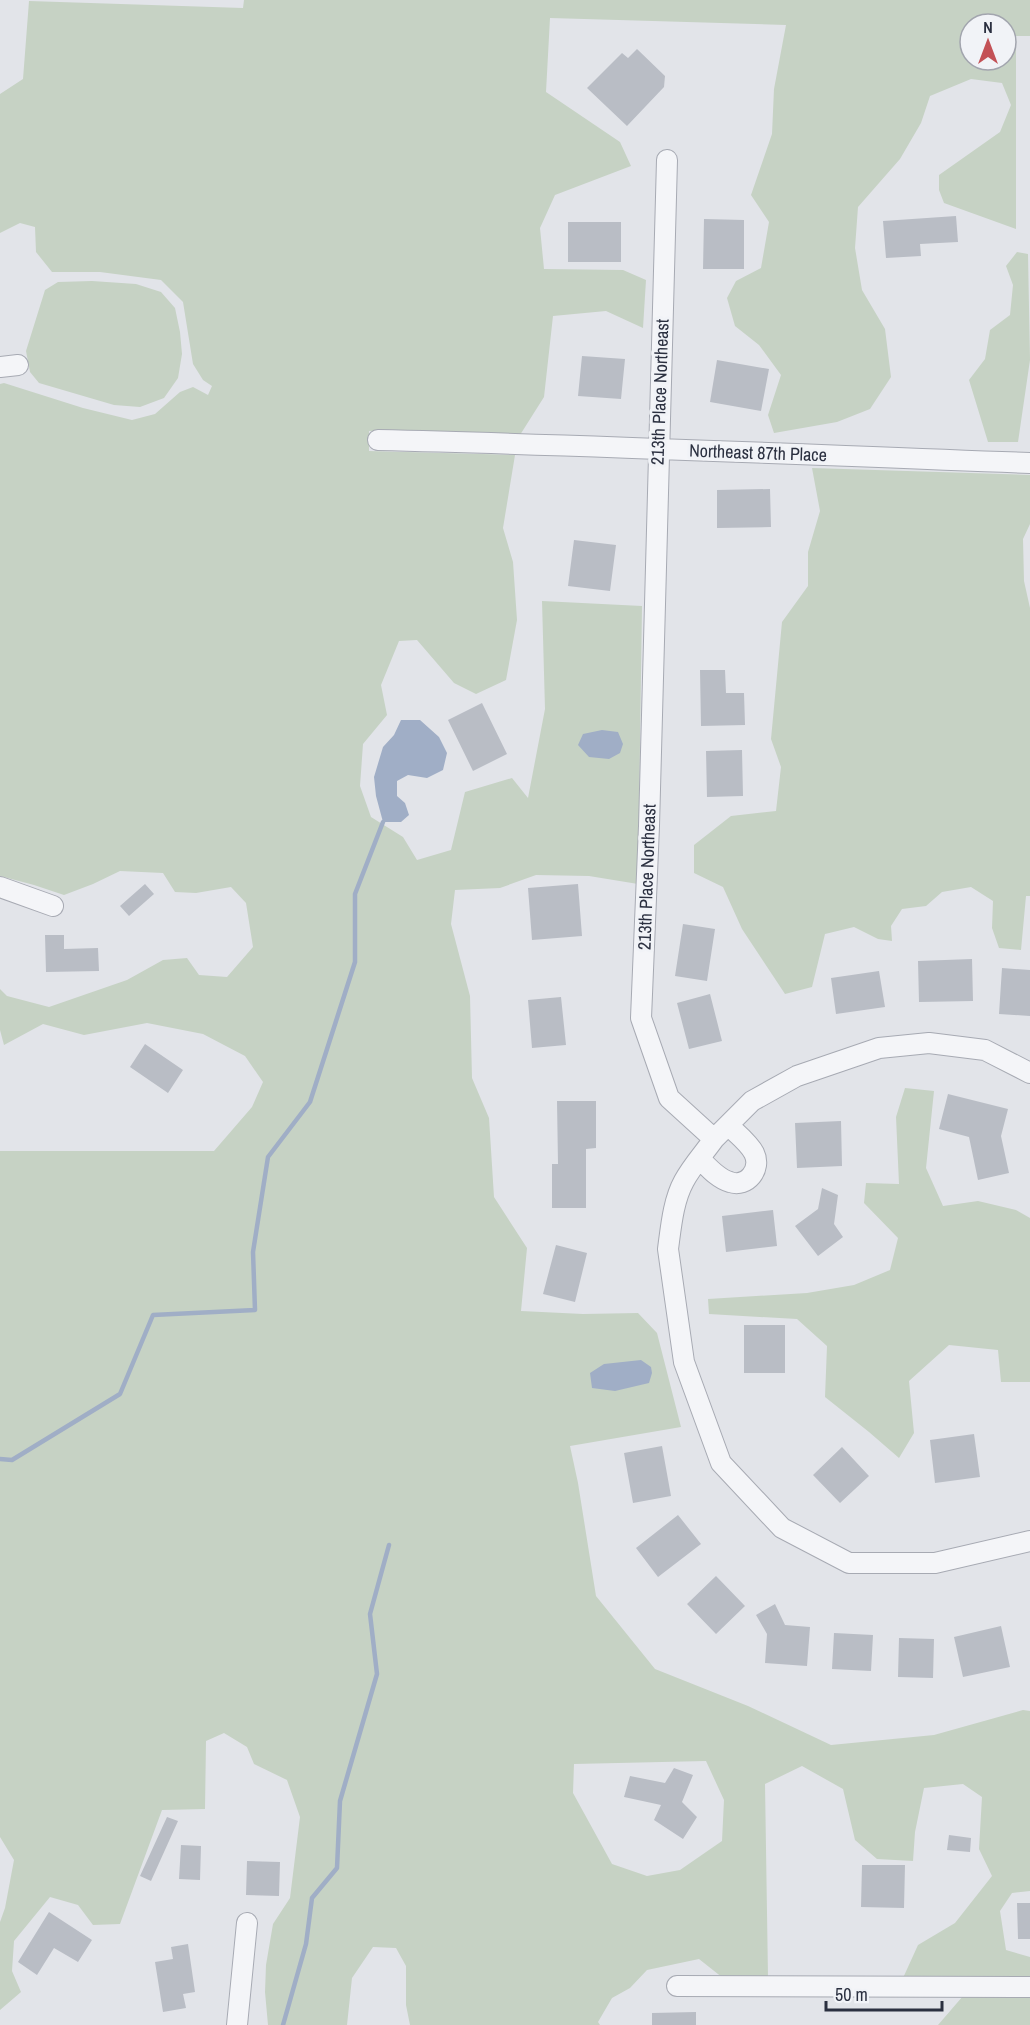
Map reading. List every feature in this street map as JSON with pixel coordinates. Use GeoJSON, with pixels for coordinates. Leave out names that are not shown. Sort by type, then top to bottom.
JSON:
{"type":"FeatureCollection","features":[{"type":"Feature","properties":{"kind":"street","name":"213th Place Northeast"},"geometry":{"type":"LineString","coordinates":[[667,160],[650,826],[640,1018],[669,1098],[754,1154],[756,1168],[753,1174],[742,1182],[729,1182],[700,1159]]}},
{"type":"Feature","properties":{"kind":"street","name":"Northeast 87th Place"},"geometry":{"type":"LineString","coordinates":[[378,440],[558,444],[1030,463]]}},
{"type":"Feature","properties":{"kind":"street"},"geometry":{"type":"LineString","coordinates":[[0,887],[53,906]]}},
{"type":"Feature","properties":{"kind":"street"},"geometry":{"type":"LineString","coordinates":[[1030,1073],[985,1050],[929,1043],[879,1048],[797,1076],[752,1101],[721,1132],[700,1159],[683,1182],[675,1209],[668,1249],[684,1362],[721,1463],[782,1528],[849,1563],[934,1563],[1030,1541]]}},
{"type":"Feature","properties":{"kind":"street"},"geometry":{"type":"LineString","coordinates":[[237,2025],[247,1923]]}},
{"type":"Feature","properties":{"kind":"street"},"geometry":{"type":"LineString","coordinates":[[677,1986],[1030,1988]]}},
{"type":"Feature","properties":{"kind":"green space"},"geometry":{"type":"Polygon","coordinates":[[[244,0],[1030,0],[1030,36],[1018,36],[1018,12],[958,12],[958,72],[1016,72],[1016,229],[944,203],[939,190],[939,175],[1000,132],[1011,105],[1002,83],[971,79],[930,96],[921,123],[900,159],[858,207],[855,248],[862,290],[885,329],[891,377],[870,409],[837,422],[774,433],[768,415],[781,375],[759,345],[735,326],[727,298],[736,281],[761,268],[769,222],[751,195],[772,134],[774,89],[786,25],[550,18],[546,92],[620,142],[631,166],[555,195],[540,228],[544,269],[623,270],[646,280],[643,328],[606,311],[553,316],[544,397],[520,435],[369,431],[369,451],[515,455],[503,528],[513,562],[517,620],[506,680],[476,694],[454,683],[417,640],[399,641],[381,685],[387,715],[363,744],[360,786],[371,817],[403,837],[417,860],[451,850],[465,792],[512,778],[528,798],[545,709],[542,601],[642,606],[638,884],[589,876],[536,875],[500,888],[455,890],[451,924],[470,996],[472,1078],[489,1118],[494,1197],[527,1248],[521,1311],[583,1314],[638,1313],[657,1333],[681,1427],[570,1446],[596,1596],[655,1669],[748,1706],[831,1745],[934,1735],[1023,1710],[1030,1711],[1030,1891],[1012,1893],[1000,1911],[1006,1950],[1030,1957],[1030,1978],[903,1978],[918,1945],[955,1923],[992,1876],[979,1849],[982,1797],[963,1784],[924,1788],[915,1832],[913,1861],[877,1859],[855,1840],[843,1789],[802,1766],[765,1784],[768,1977],[723,1978],[699,1959],[647,1970],[630,1988],[612,1998],[598,2022],[600,2025],[410,2025],[406,2005],[406,1966],[396,1948],[373,1947],[352,1978],[347,2025],[268,2025],[265,1992],[266,1965],[273,1924],[290,1898],[300,1817],[287,1780],[254,1764],[247,1747],[224,1733],[206,1741],[205,1809],[162,1810],[120,1924],[93,1925],[78,1905],[50,1897],[14,1941],[12,1971],[21,1992],[0,2010],[0,1922],[14,1860],[0,1837],[0,1151],[214,1151],[252,1107],[263,1082],[245,1056],[203,1034],[147,1023],[84,1035],[43,1024],[4,1045],[0,1030],[0,989],[7,996],[49,1007],[127,980],[163,960],[187,958],[199,975],[227,977],[253,947],[246,903],[231,887],[196,893],[175,892],[163,873],[120,871],[64,895],[0,876],[0,384],[4,383],[83,408],[132,420],[155,414],[180,392],[193,387],[208,395],[212,386],[203,380],[193,364],[183,302],[161,280],[100,272],[52,272],[36,252],[35,227],[20,223],[0,233],[0,94],[23,79],[29,1],[243,8],[244,0]],[[706,1761],[574,1764],[573,1793],[612,1864],[647,1876],[680,1870],[722,1841],[724,1800],[706,1761]]]}},
{"type":"Feature","properties":{"kind":"green space"},"geometry":{"type":"Polygon","coordinates":[[[1017,252],[1028,254],[1030,360],[1018,442],[988,442],[969,380],[985,359],[990,330],[1010,315],[1013,285],[1006,266],[1017,252]]]}},
{"type":"Feature","properties":{"kind":"green space"},"geometry":{"type":"Polygon","coordinates":[[[92,281],[136,284],[161,292],[175,308],[182,354],[178,378],[164,398],[140,407],[114,405],[39,383],[30,372],[26,351],[45,290],[58,282],[92,281]]]}},
{"type":"Feature","properties":{"kind":"green space"},"geometry":{"type":"Polygon","coordinates":[[[812,468],[1030,475],[1030,524],[1023,539],[1024,581],[1030,608],[1030,896],[1026,896],[1021,950],[999,948],[992,928],[993,901],[971,887],[942,892],[926,906],[902,909],[891,926],[892,941],[878,939],[854,927],[825,934],[812,987],[785,994],[742,929],[723,887],[694,873],[694,845],[731,816],[776,811],[781,767],[771,739],[782,622],[808,586],[808,552],[820,511],[812,468]]]}},
{"type":"Feature","properties":{"kind":"green space"},"geometry":{"type":"Polygon","coordinates":[[[905,1088],[934,1091],[926,1168],[943,1206],[978,1201],[1016,1210],[1030,1218],[1030,1382],[1001,1382],[998,1350],[949,1345],[909,1381],[914,1433],[899,1458],[825,1397],[827,1346],[797,1319],[709,1314],[708,1299],[807,1293],[854,1285],[890,1270],[898,1238],[864,1203],[866,1183],[899,1184],[896,1117],[905,1088]]]}},
{"type":"Feature","properties":{"kind":"green space"},"geometry":{"type":"Polygon","coordinates":[[[963,1996],[1030,1997],[1030,2025],[938,2025],[963,1996]]]}},
{"type":"Feature","properties":{"kind":"water"},"geometry":{"type":"Polygon","coordinates":[[[401,720],[420,720],[439,737],[447,753],[443,770],[427,778],[408,775],[397,781],[397,796],[405,803],[409,815],[401,822],[383,822],[374,777],[383,747],[394,735],[401,720]]]}},
{"type":"Feature","properties":{"kind":"water"},"geometry":{"type":"Polygon","coordinates":[[[602,730],[618,732],[623,744],[620,753],[609,759],[589,757],[578,745],[583,734],[602,730]]]}},
{"type":"Feature","properties":{"kind":"water"},"geometry":{"type":"Polygon","coordinates":[[[641,1360],[651,1367],[649,1383],[615,1391],[592,1388],[590,1373],[604,1364],[641,1360]]]}},
{"type":"Feature","properties":{"kind":"building"},"geometry":{"type":"Polygon","coordinates":[[[637,49],[665,76],[664,87],[627,126],[587,88],[622,53],[628,58],[637,49]]]}},
{"type":"Feature","properties":{"kind":"building"},"geometry":{"type":"Polygon","coordinates":[[[956,216],[958,242],[920,244],[921,256],[886,258],[883,221],[956,216]]]}},
{"type":"Feature","properties":{"kind":"building"},"geometry":{"type":"Polygon","coordinates":[[[704,219],[744,220],[744,269],[703,269],[704,219]]]}},
{"type":"Feature","properties":{"kind":"building"},"geometry":{"type":"Polygon","coordinates":[[[568,222],[621,222],[621,262],[568,262],[568,222]]]}},
{"type":"Feature","properties":{"kind":"building"},"geometry":{"type":"Polygon","coordinates":[[[582,356],[625,359],[621,399],[578,396],[582,356]]]}},
{"type":"Feature","properties":{"kind":"building"},"geometry":{"type":"Polygon","coordinates":[[[717,360],[769,369],[761,411],[710,402],[717,360]]]}},
{"type":"Feature","properties":{"kind":"building"},"geometry":{"type":"Polygon","coordinates":[[[770,489],[771,527],[717,528],[717,490],[770,489]]]}},
{"type":"Feature","properties":{"kind":"building"},"geometry":{"type":"Polygon","coordinates":[[[574,540],[616,545],[610,591],[568,586],[574,540]]]}},
{"type":"Feature","properties":{"kind":"building"},"geometry":{"type":"Polygon","coordinates":[[[700,670],[725,670],[726,693],[744,693],[745,725],[701,726],[700,670]]]}},
{"type":"Feature","properties":{"kind":"building"},"geometry":{"type":"Polygon","coordinates":[[[482,703],[507,754],[473,771],[448,720],[482,703]]]}},
{"type":"Feature","properties":{"kind":"building"},"geometry":{"type":"Polygon","coordinates":[[[742,750],[743,796],[707,797],[706,751],[742,750]]]}},
{"type":"Feature","properties":{"kind":"building"},"geometry":{"type":"Polygon","coordinates":[[[145,884],[154,894],[129,916],[120,906],[145,884]]]}},
{"type":"Feature","properties":{"kind":"building"},"geometry":{"type":"Polygon","coordinates":[[[578,884],[582,936],[532,940],[528,888],[578,884]]]}},
{"type":"Feature","properties":{"kind":"building"},"geometry":{"type":"Polygon","coordinates":[[[683,924],[715,929],[707,981],[675,976],[683,924]]]}},
{"type":"Feature","properties":{"kind":"building"},"geometry":{"type":"Polygon","coordinates":[[[45,935],[64,935],[64,949],[98,948],[99,971],[46,972],[45,935]]]}},
{"type":"Feature","properties":{"kind":"building"},"geometry":{"type":"Polygon","coordinates":[[[972,959],[973,1001],[919,1002],[918,961],[972,959]]]}},
{"type":"Feature","properties":{"kind":"building"},"geometry":{"type":"Polygon","coordinates":[[[1002,968],[1030,970],[1030,1016],[999,1014],[1002,968]]]}},
{"type":"Feature","properties":{"kind":"building"},"geometry":{"type":"Polygon","coordinates":[[[879,971],[885,1007],[836,1014],[831,978],[879,971]]]}},
{"type":"Feature","properties":{"kind":"building"},"geometry":{"type":"Polygon","coordinates":[[[710,994],[722,1041],[689,1049],[677,1003],[710,994]]]}},
{"type":"Feature","properties":{"kind":"building"},"geometry":{"type":"Polygon","coordinates":[[[561,997],[566,1045],[532,1048],[528,1000],[561,997]]]}},
{"type":"Feature","properties":{"kind":"building"},"geometry":{"type":"Polygon","coordinates":[[[145,1044],[183,1070],[168,1093],[130,1067],[145,1044]]]}},
{"type":"Feature","properties":{"kind":"building"},"geometry":{"type":"Polygon","coordinates":[[[948,1094],[1008,1109],[1001,1136],[1009,1173],[978,1180],[969,1137],[939,1129],[948,1094]]]}},
{"type":"Feature","properties":{"kind":"building"},"geometry":{"type":"Polygon","coordinates":[[[557,1101],[596,1101],[596,1148],[586,1149],[586,1208],[552,1208],[552,1164],[558,1164],[557,1101]]]}},
{"type":"Feature","properties":{"kind":"building"},"geometry":{"type":"Polygon","coordinates":[[[841,1121],[842,1166],[797,1168],[795,1123],[841,1121]]]}},
{"type":"Feature","properties":{"kind":"building"},"geometry":{"type":"Polygon","coordinates":[[[822,1188],[838,1195],[834,1224],[843,1237],[818,1256],[795,1226],[818,1209],[822,1188]]]}},
{"type":"Feature","properties":{"kind":"building"},"geometry":{"type":"Polygon","coordinates":[[[773,1210],[777,1246],[726,1252],[722,1216],[773,1210]]]}},
{"type":"Feature","properties":{"kind":"building"},"geometry":{"type":"Polygon","coordinates":[[[556,1245],[587,1253],[575,1302],[543,1294],[556,1245]]]}},
{"type":"Feature","properties":{"kind":"building"},"geometry":{"type":"Polygon","coordinates":[[[744,1325],[785,1325],[785,1373],[744,1373],[744,1325]]]}},
{"type":"Feature","properties":{"kind":"building"},"geometry":{"type":"Polygon","coordinates":[[[974,1434],[980,1477],[935,1483],[930,1440],[974,1434]]]}},
{"type":"Feature","properties":{"kind":"building"},"geometry":{"type":"Polygon","coordinates":[[[662,1446],[671,1496],[633,1503],[624,1453],[662,1446]]]}},
{"type":"Feature","properties":{"kind":"building"},"geometry":{"type":"Polygon","coordinates":[[[842,1447],[869,1476],[840,1503],[813,1475],[842,1447]]]}},
{"type":"Feature","properties":{"kind":"building"},"geometry":{"type":"Polygon","coordinates":[[[678,1515],[701,1544],[658,1577],[636,1548],[678,1515]]]}},
{"type":"Feature","properties":{"kind":"building"},"geometry":{"type":"Polygon","coordinates":[[[716,1576],[745,1606],[716,1634],[687,1604],[716,1576]]]}},
{"type":"Feature","properties":{"kind":"building"},"geometry":{"type":"Polygon","coordinates":[[[775,1604],[785,1625],[810,1627],[807,1666],[765,1663],[767,1634],[756,1615],[775,1604]]]}},
{"type":"Feature","properties":{"kind":"building"},"geometry":{"type":"Polygon","coordinates":[[[1001,1626],[1010,1667],[963,1677],[954,1637],[1001,1626]]]}},
{"type":"Feature","properties":{"kind":"building"},"geometry":{"type":"Polygon","coordinates":[[[834,1633],[873,1635],[871,1671],[832,1669],[834,1633]]]}},
{"type":"Feature","properties":{"kind":"building"},"geometry":{"type":"Polygon","coordinates":[[[899,1638],[934,1639],[933,1678],[898,1677],[899,1638]]]}},
{"type":"Feature","properties":{"kind":"building"},"geometry":{"type":"Polygon","coordinates":[[[674,1768],[693,1775],[682,1802],[697,1817],[683,1839],[654,1820],[661,1805],[624,1797],[630,1776],[665,1783],[674,1768]]]}},
{"type":"Feature","properties":{"kind":"building"},"geometry":{"type":"Polygon","coordinates":[[[167,1817],[178,1821],[151,1881],[140,1876],[167,1817]]]}},
{"type":"Feature","properties":{"kind":"building"},"geometry":{"type":"Polygon","coordinates":[[[949,1835],[971,1838],[970,1852],[947,1850],[949,1835]]]}},
{"type":"Feature","properties":{"kind":"building"},"geometry":{"type":"Polygon","coordinates":[[[181,1845],[201,1846],[200,1880],[179,1879],[181,1845]]]}},
{"type":"Feature","properties":{"kind":"building"},"geometry":{"type":"Polygon","coordinates":[[[247,1861],[280,1862],[279,1896],[246,1895],[247,1861]]]}},
{"type":"Feature","properties":{"kind":"building"},"geometry":{"type":"Polygon","coordinates":[[[862,1865],[905,1865],[904,1908],[861,1907],[862,1865]]]}},
{"type":"Feature","properties":{"kind":"building"},"geometry":{"type":"Polygon","coordinates":[[[1017,1903],[1030,1903],[1030,1939],[1018,1939],[1017,1903]]]}},
{"type":"Feature","properties":{"kind":"building"},"geometry":{"type":"Polygon","coordinates":[[[49,1912],[92,1940],[78,1962],[54,1948],[37,1975],[18,1962],[49,1912]]]}},
{"type":"Feature","properties":{"kind":"building"},"geometry":{"type":"Polygon","coordinates":[[[188,1944],[195,1992],[183,1994],[186,2008],[163,2012],[155,1962],[173,1959],[171,1947],[188,1944]]]}},
{"type":"Feature","properties":{"kind":"building"},"geometry":{"type":"Polygon","coordinates":[[[696,2012],[696,2025],[652,2025],[652,2013],[696,2012]]]}},
{"type":"Feature","properties":{"kind":"waterway"},"geometry":{"type":"LineString","coordinates":[[0,1459],[12,1460],[120,1394],[153,1315],[255,1310],[253,1252],[268,1157],[310,1102],[355,962],[355,894],[383,822]]}},
{"type":"Feature","properties":{"kind":"waterway"},"geometry":{"type":"LineString","coordinates":[[283,2025],[306,1944],[312,1898],[337,1868],[340,1801],[377,1674],[370,1614],[389,1545]]}}]}
